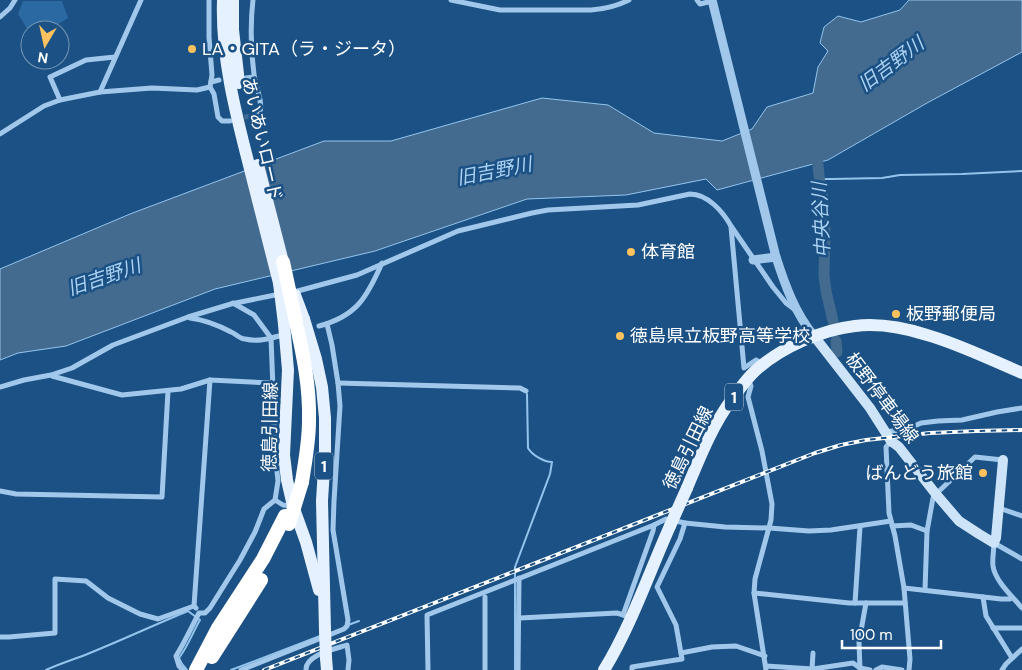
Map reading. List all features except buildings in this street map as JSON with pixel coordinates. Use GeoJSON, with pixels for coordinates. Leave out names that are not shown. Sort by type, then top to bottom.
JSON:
{"type":"FeatureCollection","features":[{"type":"Feature","properties":{"kind":"highway"},"geometry":{"type":"LineString","coordinates":[[283,262],[291,325]]}},
{"type":"Feature","properties":{"kind":"highway"},"geometry":{"type":"LineString","coordinates":[[201,668],[218,628],[289,515],[308,450],[308,394],[303,352],[291,325],[279,283]]}},
{"type":"Feature","properties":{"kind":"main road","name":"あいあいロード"},"geometry":{"type":"LineString","coordinates":[[223,0],[227,61],[279,283]]}},
{"type":"Feature","properties":{"kind":"main road","name":"あいあいロード"},"geometry":{"type":"LineString","coordinates":[[233,0],[233,30],[244,129],[283,262]]}},
{"type":"Feature","properties":{"kind":"main road","name":"徳島引田線"},"geometry":{"type":"LineString","coordinates":[[291,325],[316,359],[326,418],[325,452],[328,501],[324,614],[327,664]]}},
{"type":"Feature","properties":{"kind":"main road","name":"徳島引田線"},"geometry":{"type":"LineString","coordinates":[[291,325],[284,455],[289,515],[306,542],[324,614]]}},
{"type":"Feature","properties":{"kind":"main road","name":"徳島引田線"},"geometry":{"type":"LineString","coordinates":[[604,670],[613,655],[627,616],[718,421],[731,400],[748,379],[774,356],[814,336],[856,326],[881,326],[927,335],[1022,373]]}},
{"type":"Feature","properties":{"kind":"main road","name":"板野停車場線"},"geometry":{"type":"LineString","coordinates":[[814,336],[870,408],[888,436],[959,521],[994,543]]}},
{"type":"Feature","properties":{"kind":"main road"},"geometry":{"type":"LineString","coordinates":[[994,543],[1003,460]]}},
{"type":"Feature","properties":{"kind":"street"},"geometry":{"type":"LineString","coordinates":[[0,17],[10,8],[15,0]]}},
{"type":"Feature","properties":{"kind":"street"},"geometry":{"type":"LineString","coordinates":[[100,92],[141,0]]}},
{"type":"Feature","properties":{"kind":"street"},"geometry":{"type":"LineString","coordinates":[[209,0],[211,85],[218,118],[222,121],[230,121]]}},
{"type":"Feature","properties":{"kind":"street"},"geometry":{"type":"LineString","coordinates":[[253,0],[251,32],[254,77],[262,107],[260,112],[254,115]]}},
{"type":"Feature","properties":{"kind":"street"},"geometry":{"type":"LineString","coordinates":[[452,0],[500,10],[591,10],[605,9],[630,0]]}},
{"type":"Feature","properties":{"kind":"street"},"geometry":{"type":"LineString","coordinates":[[697,0],[700,4],[712,2],[776,257],[797,310],[805,326],[814,336]]}},
{"type":"Feature","properties":{"kind":"street"},"geometry":{"type":"LineString","coordinates":[[60,100],[50,77],[86,60],[115,57]]}},
{"type":"Feature","properties":{"kind":"street"},"geometry":{"type":"LineString","coordinates":[[246,78],[254,77]]}},
{"type":"Feature","properties":{"kind":"street"},"geometry":{"type":"LineString","coordinates":[[0,134],[44,106],[60,100],[100,92],[152,88],[197,90],[219,80]]}},
{"type":"Feature","properties":{"kind":"street"},"geometry":{"type":"LineString","coordinates":[[0,387],[52,375],[72,368],[112,345],[188,317],[233,303],[302,290],[357,275],[458,231],[548,210],[638,205],[690,194],[700,195],[711,202],[726,218],[753,260],[786,303],[797,310]]}},
{"type":"Feature","properties":{"kind":"street"},"geometry":{"type":"LineString","coordinates":[[731,226],[744,368],[756,360],[763,365]]}},
{"type":"Feature","properties":{"kind":"street"},"geometry":{"type":"LineString","coordinates":[[753,260],[776,257]]}},
{"type":"Feature","properties":{"kind":"street"},"geometry":{"type":"LineString","coordinates":[[319,326],[348,314],[355,308],[371,288],[382,263]]}},
{"type":"Feature","properties":{"kind":"street"},"geometry":{"type":"LineString","coordinates":[[199,613],[204,613],[210,608],[240,560],[255,532],[264,509],[275,500],[278,481],[274,443],[271,338],[254,315],[233,303]]}},
{"type":"Feature","properties":{"kind":"street"},"geometry":{"type":"LineString","coordinates":[[188,317],[214,324],[242,339],[261,340],[271,338],[291,325]]}},
{"type":"Feature","properties":{"kind":"street"},"geometry":{"type":"LineString","coordinates":[[242,670],[344,629],[347,626],[348,620],[328,501],[340,406],[332,345],[327,324]]}},
{"type":"Feature","properties":{"kind":"street"},"geometry":{"type":"LineString","coordinates":[[52,375],[122,395],[181,390],[210,380],[272,383]]}},
{"type":"Feature","properties":{"kind":"street"},"geometry":{"type":"LineString","coordinates":[[748,379],[751,386],[748,396],[762,451],[772,504],[771,520],[755,579],[754,593],[766,668],[812,669],[853,663],[860,669],[870,670]]}},
{"type":"Feature","properties":{"kind":"street"},"geometry":{"type":"LineString","coordinates":[[199,613],[194,606],[210,380]]}},
{"type":"Feature","properties":{"kind":"street"},"geometry":{"type":"LineString","coordinates":[[338,383],[520,388],[526,390]]}},
{"type":"Feature","properties":{"kind":"street"},"geometry":{"type":"LineString","coordinates":[[0,491],[16,494],[162,497],[168,391]]}},
{"type":"Feature","properties":{"kind":"street"},"geometry":{"type":"LineString","coordinates":[[909,670],[910,659],[904,588],[889,513],[886,454],[888,436],[921,423],[962,420],[1022,408]]}},
{"type":"Feature","properties":{"kind":"street"},"geometry":{"type":"LineString","coordinates":[[925,590],[928,531],[933,498],[975,457],[1003,460]]}},
{"type":"Feature","properties":{"kind":"street"},"geometry":{"type":"LineString","coordinates":[[275,500],[283,505],[289,515]]}},
{"type":"Feature","properties":{"kind":"street"},"geometry":{"type":"LineString","coordinates":[[998,508],[1022,516]]}},
{"type":"Feature","properties":{"kind":"street"},"geometry":{"type":"LineString","coordinates":[[428,670],[427,615],[666,519],[684,523],[725,527],[809,531],[892,523],[912,525],[928,531]]}},
{"type":"Feature","properties":{"kind":"street"},"geometry":{"type":"LineString","coordinates":[[632,670],[632,667],[682,658],[676,625],[657,586],[680,539],[684,523]]}},
{"type":"Feature","properties":{"kind":"street"},"geometry":{"type":"LineString","coordinates":[[520,618],[617,613],[627,616],[654,525]]}},
{"type":"Feature","properties":{"kind":"street"},"geometry":{"type":"LineString","coordinates":[[855,603],[860,527]]}},
{"type":"Feature","properties":{"kind":"street"},"geometry":{"type":"LineString","coordinates":[[1022,559],[994,543],[992,565],[994,572],[1022,608]]}},
{"type":"Feature","properties":{"kind":"street"},"geometry":{"type":"LineString","coordinates":[[0,637],[56,633],[55,579],[86,581],[108,598],[140,614],[158,619],[194,606]]}},
{"type":"Feature","properties":{"kind":"street"},"geometry":{"type":"LineString","coordinates":[[517,579],[520,618],[518,670]]}},
{"type":"Feature","properties":{"kind":"street"},"geometry":{"type":"LineString","coordinates":[[904,588],[1002,599],[1010,599],[1012,597]]}},
{"type":"Feature","properties":{"kind":"street"},"geometry":{"type":"LineString","coordinates":[[754,593],[855,603],[905,603]]}},
{"type":"Feature","properties":{"kind":"street"},"geometry":{"type":"LineString","coordinates":[[485,597],[485,670]]}},
{"type":"Feature","properties":{"kind":"street"},"geometry":{"type":"LineString","coordinates":[[983,597],[986,616],[1012,658]]}},
{"type":"Feature","properties":{"kind":"street"},"geometry":{"type":"LineString","coordinates":[[860,669],[859,642],[866,603]]}},
{"type":"Feature","properties":{"kind":"street"},"geometry":{"type":"LineString","coordinates":[[183,670],[179,666],[176,656],[199,613]]}},
{"type":"Feature","properties":{"kind":"street"},"geometry":{"type":"LineString","coordinates":[[993,628],[1022,628]]}},
{"type":"Feature","properties":{"kind":"street"},"geometry":{"type":"LineString","coordinates":[[306,670],[309,660],[347,645],[348,670]]}},
{"type":"Feature","properties":{"kind":"street"},"geometry":{"type":"LineString","coordinates":[[681,653],[712,647],[736,646],[764,656]]}},
{"type":"Feature","properties":{"kind":"street"},"geometry":{"type":"LineString","coordinates":[[1002,670],[1022,649]]}},
{"type":"Feature","properties":{"kind":"street"},"geometry":{"type":"LineString","coordinates":[[812,669],[813,653]]}},
{"type":"Feature","properties":{"kind":"street"},"geometry":{"type":"LineString","coordinates":[[876,670],[882,667],[902,670]]}},
{"type":"Feature","properties":{"kind":"shaded area"},"geometry":{"type":"Polygon","coordinates":[[[23,1],[62,1],[68,18],[65,20],[22,20],[18,14],[23,1]]]}},
{"type":"Feature","properties":{"kind":"water","name":"旧吉野川"},"geometry":{"type":"Polygon","coordinates":[[[909,0],[1022,0],[1022,52],[927,103],[828,160],[717,190],[706,179],[626,195],[527,199],[375,251],[215,289],[66,346],[18,353],[0,360],[0,269],[130,214],[324,141],[391,141],[542,98],[608,105],[654,133],[722,141],[752,129],[767,107],[813,93],[818,67],[828,51],[820,43],[824,27],[838,16],[861,22],[900,10],[909,0]]]}},
{"type":"Feature","properties":{"kind":"waterway","name":"中央谷川"},"geometry":{"type":"LineString","coordinates":[[816,147],[823,197],[825,233],[824,275],[833,321]]}},
{"type":"Feature","properties":{"kind":"waterway"},"geometry":{"type":"LineString","coordinates":[[819,179],[1022,171]]}},
{"type":"Feature","properties":{"kind":"waterway","name":"中央谷川"},"geometry":{"type":"LineString","coordinates":[[836,341],[837,352]]}},
{"type":"Feature","properties":{"kind":"waterway"},"geometry":{"type":"LineString","coordinates":[[515,670],[515,567],[550,474],[552,462],[538,458],[528,448],[527,394]]}},
{"type":"Feature","properties":{"kind":"waterway"},"geometry":{"type":"LineString","coordinates":[[46,670],[188,611],[200,620],[179,658],[187,670]]}},
{"type":"Feature","properties":{"kind":"waterway"},"geometry":{"type":"LineString","coordinates":[[348,625],[359,621]]}},
{"type":"Feature","properties":{"kind":"waterway"},"geometry":{"type":"LineString","coordinates":[[231,670],[320,636]]}},
{"type":"Feature","properties":{"kind":"tunnel"},"geometry":{"type":"LineString","coordinates":[[237,119],[254,115]]}},
{"type":"Feature","properties":{"kind":"railway"},"geometry":{"type":"LineString","coordinates":[[264,670],[815,453],[866,440],[930,433],[1022,430]]}},
{"type":"Feature","properties":{"kind":"place","name":"LA・GITA（ラ・ジータ）"},"geometry":{"type":"Point","coordinates":[192,49]}},
{"type":"Feature","properties":{"kind":"place","name":"体育館"},"geometry":{"type":"Point","coordinates":[631,252]}},
{"type":"Feature","properties":{"kind":"place","name":"板野郵便局"},"geometry":{"type":"Point","coordinates":[896,314]}},
{"type":"Feature","properties":{"kind":"place","name":"徳島県立板野高等学校"},"geometry":{"type":"Point","coordinates":[620,336]}},
{"type":"Feature","properties":{"kind":"place","name":"ばんどう旅館"},"geometry":{"type":"Point","coordinates":[983,473]}}]}
